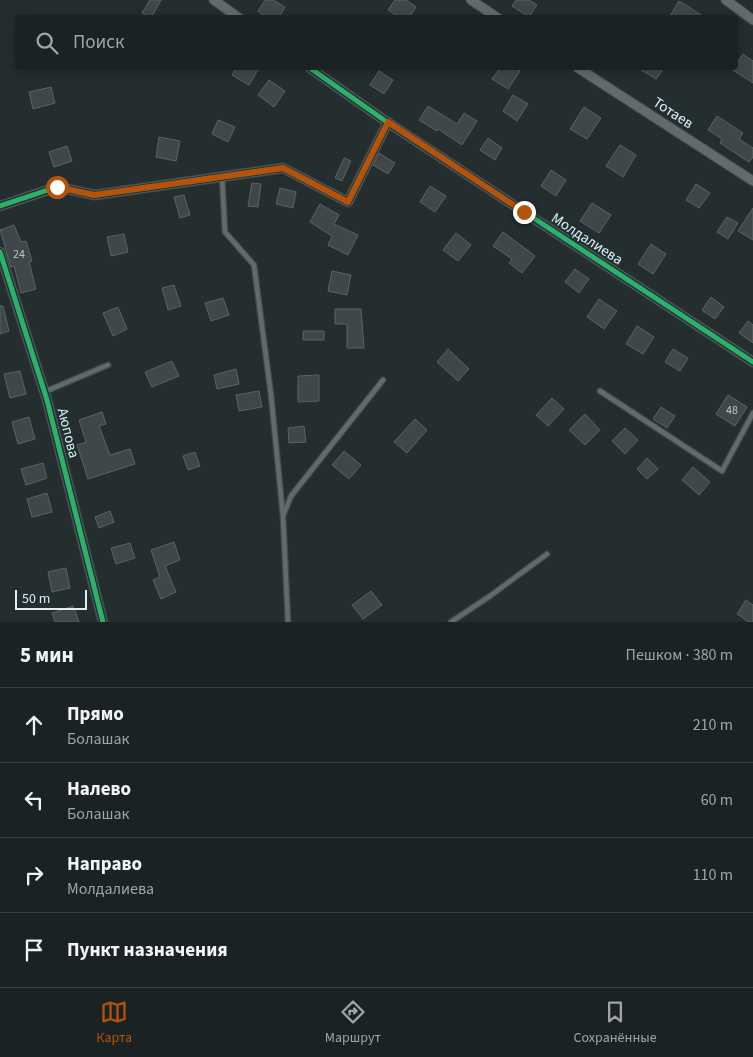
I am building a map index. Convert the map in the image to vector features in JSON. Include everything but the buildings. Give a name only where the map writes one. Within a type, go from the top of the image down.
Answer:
[{"type":"street","points":[[214,0],[235,15]]},
{"type":"street","points":[[471,0],[494,15]]},
{"type":"street","points":[[726,0],[753,20]]},
{"type":"street","name":"Молдалиева","points":[[313,70],[388,122],[753,362]]},
{"type":"street","name":"Тотаев","points":[[581,70],[753,181]]},
{"type":"street","points":[[0,206],[57,187],[94,195],[283,168],[348,202],[388,122]]},
{"type":"street","name":"Аюпова","points":[[0,252],[44,392],[103,622]]},
{"type":"lane","points":[[222,177],[225,232],[254,265],[271,395],[283,516],[288,622]]},
{"type":"lane","points":[[44,392],[108,365]]},
{"type":"lane","points":[[283,516],[291,496],[383,380]]},
{"type":"lane","points":[[600,391],[722,471],[753,412]]},
{"type":"lane","points":[[451,622],[548,554]]},
{"type":"cycle path","points":[[313,70],[384,120],[753,362]]},
{"type":"cycle path","points":[[0,206],[57,187],[95,195],[283,168],[348,202],[388,122]]},
{"type":"cycle path","points":[[0,252],[47,400],[103,622]]},
{"type":"route","points":[[57,187],[94,195],[283,168],[348,202],[388,122],[524,212]]}]
